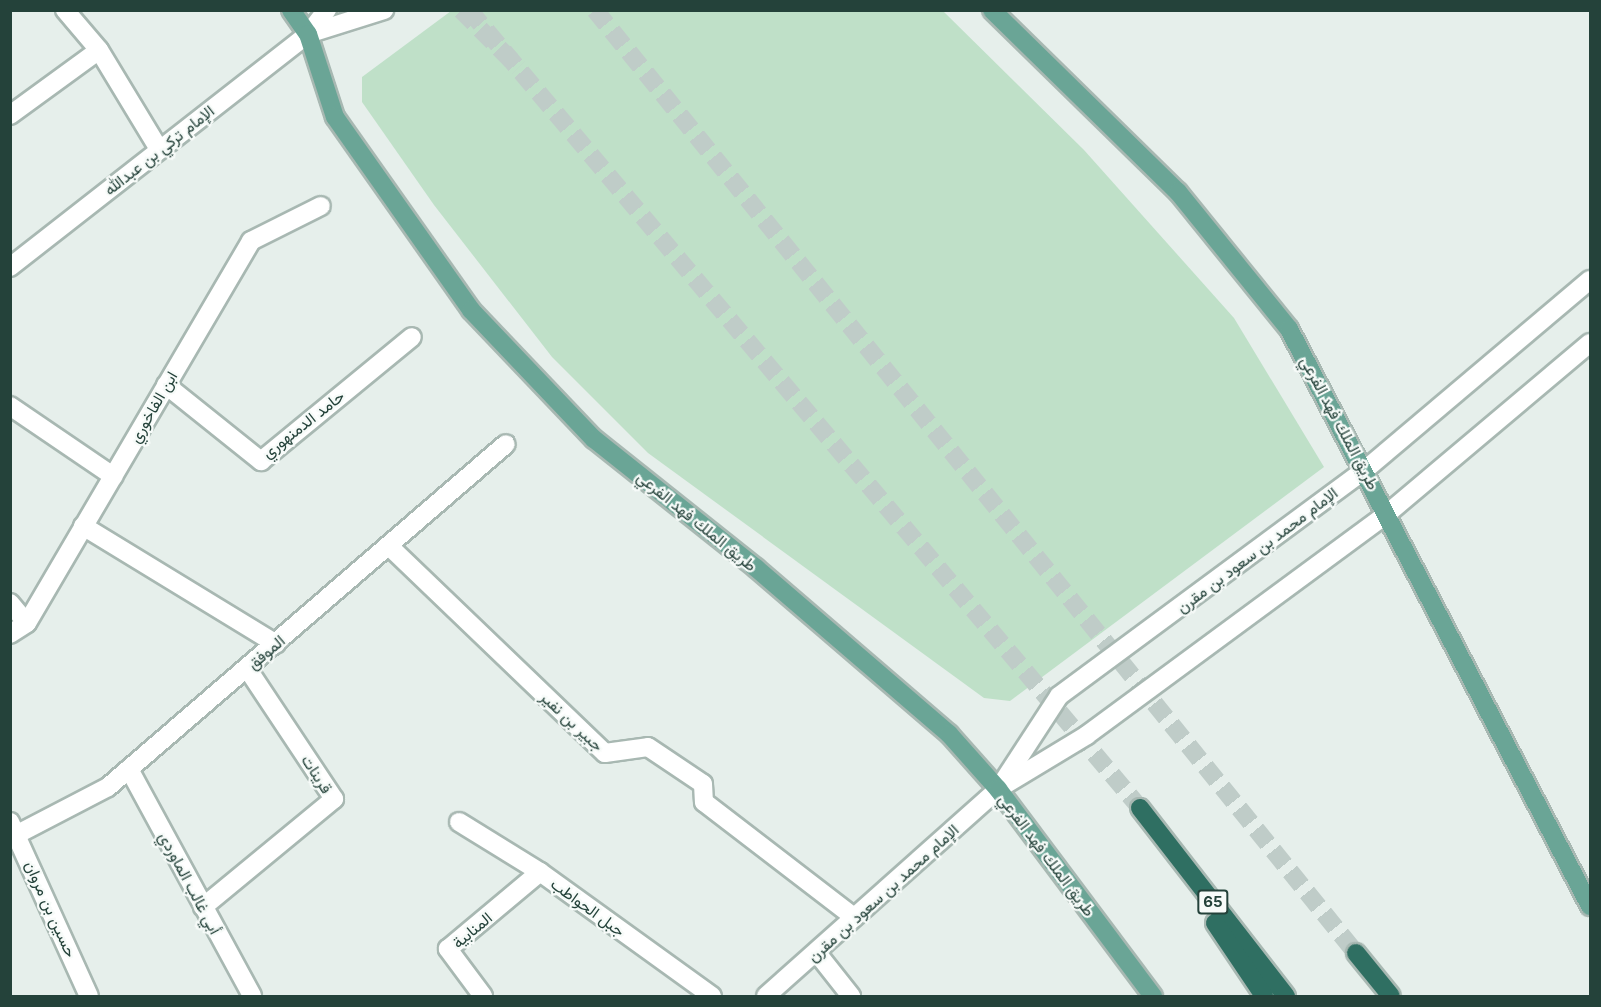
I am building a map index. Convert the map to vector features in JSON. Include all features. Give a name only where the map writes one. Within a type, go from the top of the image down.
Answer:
[{"type":"highway","name":"65","points":[[1264,996],[1140,808],[1286,996]]},
{"type":"highway","points":[[1356,953],[1391,996]]},
{"type":"main road","name":"طريق الملك فهد الفرعي","points":[[291,10],[308,34],[335,117],[471,310],[594,439],[756,568],[949,734],[998,789],[1152,996]]},
{"type":"main road","name":"طريق الملك فهد الفرعي","points":[[992,10],[1193,211],[1289,329],[1366,469],[1590,906]]},
{"type":"main road","points":[[1356,953],[1399,996]]},
{"type":"street","points":[[65,10],[99,50],[159,149]]},
{"type":"street","name":"الإمام تركي بن عبدالله","points":[[10,267],[308,34],[327,10]]},
{"type":"street","name":"الإمام تركي بن عبدالله","points":[[308,34],[384,10]]},
{"type":"street","points":[[10,115],[99,50]]},
{"type":"street","name":"ابن الفاخوري","points":[[10,634],[27,623],[250,241],[321,206]]},
{"type":"street","name":"الإمام محمد بن سعود بن مقرن","points":[[998,789],[1059,696],[1366,469],[1590,279]]},
{"type":"street","name":"حامد الدمنهوري","points":[[166,385],[261,461],[412,337]]},
{"type":"street","name":"الإمام محمد بن سعود بن مقرن","points":[[766,996],[817,953],[854,917],[998,789],[1087,735],[1388,513],[1590,343]]},
{"type":"street","points":[[10,406],[112,476]]},
{"type":"street","name":"الموفق","points":[[13,832],[108,787],[506,444]]},
{"type":"street","points":[[83,526],[276,644]]},
{"type":"street","name":"جبير بن نفير","points":[[389,546],[605,753],[648,747],[703,784],[704,802],[854,917]]},
{"type":"street","points":[[10,603],[27,623]]},
{"type":"street","name":"قرينات","points":[[203,907],[334,799],[247,668]]},
{"type":"street","name":"أبي غالب الماوردي","points":[[129,769],[252,996]]},
{"type":"street","name":"جبل الحواطب","points":[[459,822],[540,872],[712,996]]},
{"type":"street","name":"حسين بن مروان","points":[[13,832],[89,996]]},
{"type":"street","name":"المنابية","points":[[483,996],[448,950],[540,872]]},
{"type":"street","points":[[817,953],[851,996]]},
{"type":"green space","points":[[451,11],[943,11],[1084,150],[1234,318],[1324,467],[1010,701],[984,698],[648,453],[552,357],[434,205],[362,102],[362,77]]},
{"type":"tunnel","points":[[461,10],[518,67]]},
{"type":"tunnel","points":[[469,10],[1140,808]]},
{"type":"tunnel","points":[[595,10],[1356,953]]}]
